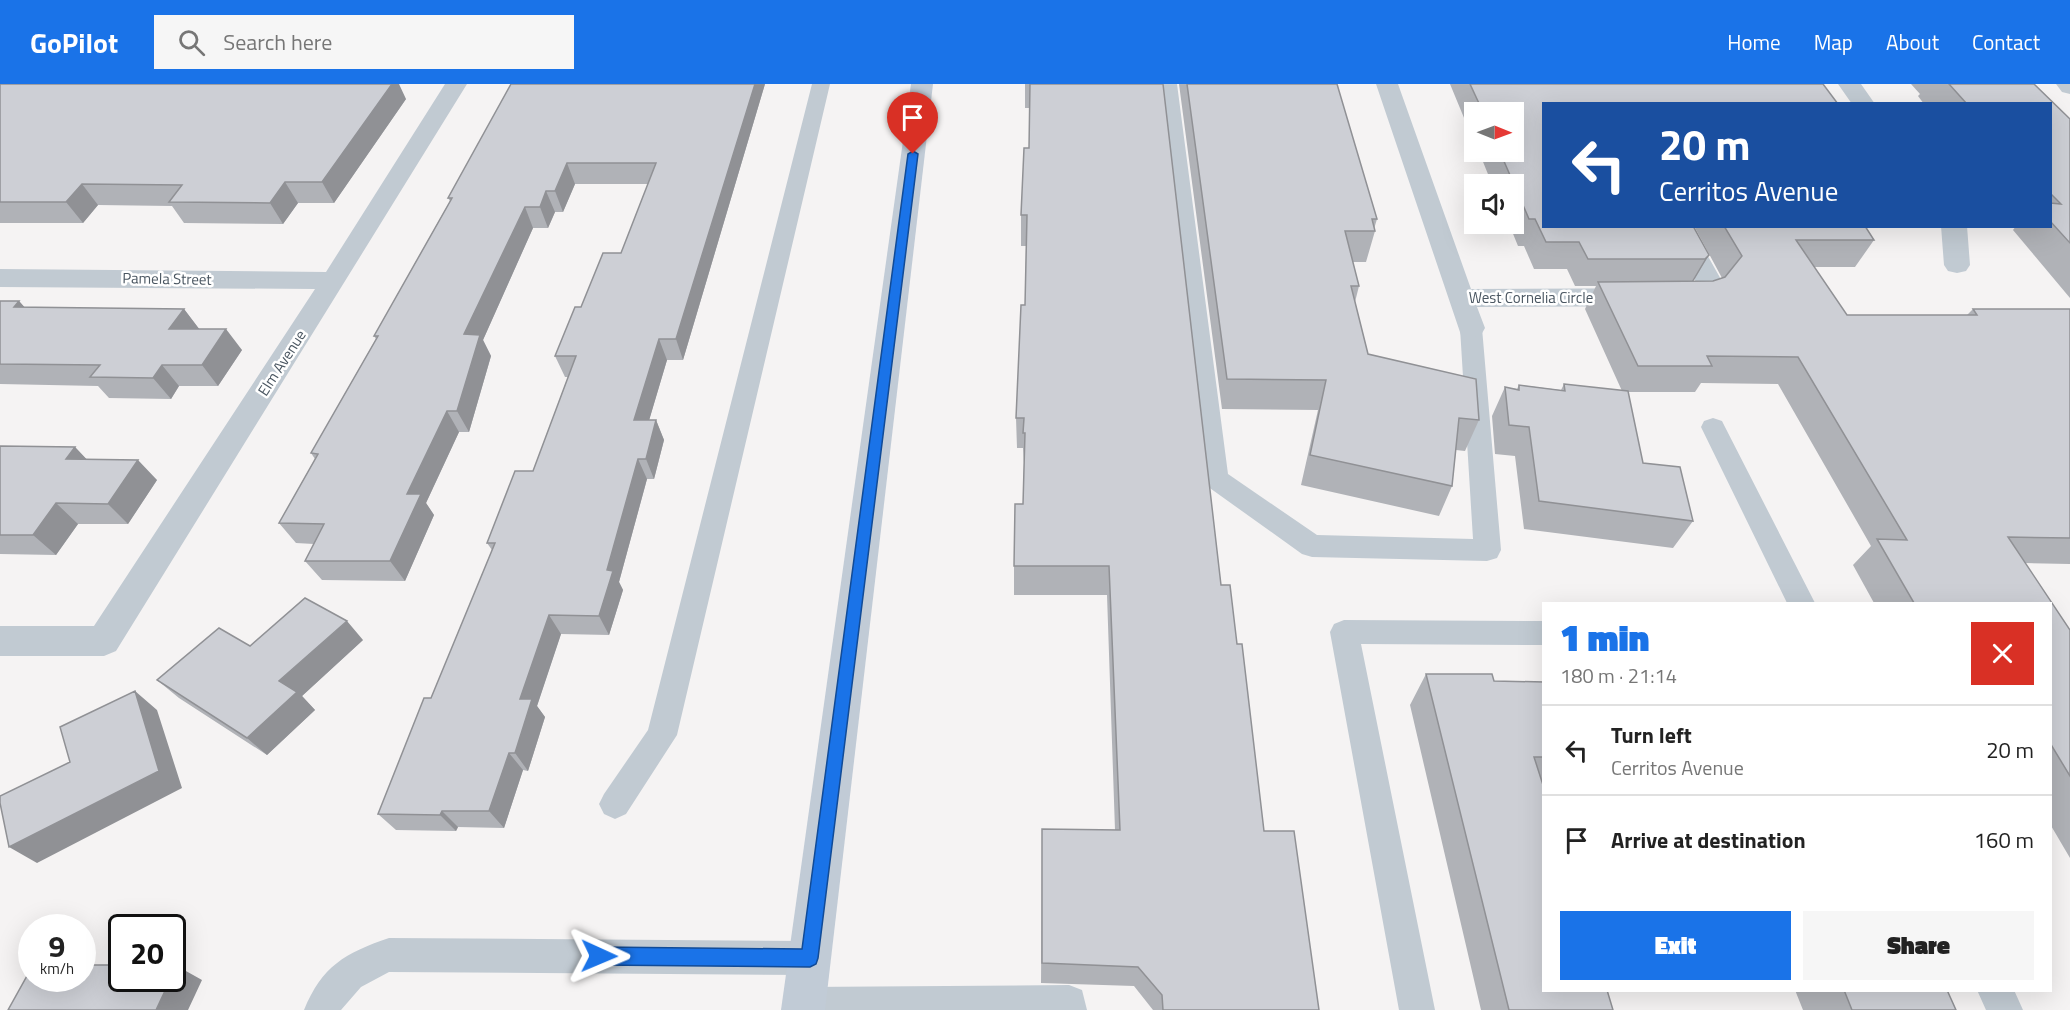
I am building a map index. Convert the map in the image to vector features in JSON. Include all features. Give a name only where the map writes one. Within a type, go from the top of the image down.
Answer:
[{"type":"main road","points":[[804,1007],[922,84]]},
{"type":"street","name":"Elm Avenue","points":[[0,640],[104,641],[334,281],[456,84]]},
{"type":"street","name":"West Cornelia Circle","points":[[1387,84],[1471,328]]},
{"type":"street","points":[[1849,84],[1862,102]]},
{"type":"street","name":"West Cornelia Circle","points":[[1461,298],[1697,297],[1710,283],[1679,228]]},
{"type":"street","points":[[1954,228],[1957,266]]},
{"type":"street","name":"Pamela Street","points":[[0,278],[334,281]]},
{"type":"lane","points":[[615,804],[662,735],[821,84]]},
{"type":"lane","points":[[1168,84],[1216,479],[1312,546],[1487,550],[1471,328]]},
{"type":"lane","points":[[1713,427],[1800,602]]},
{"type":"lane","points":[[1417,1010],[1344,632],[1542,633]]},
{"type":"lane","points":[[322,1010],[325,1000],[342,978],[366,963],[389,955],[810,958]]},
{"type":"lane","points":[[1996,992],[2005,1010]]},
{"type":"lane","points":[[804,1007],[1069,1003],[1069,1010]]},
{"type":"building","points":[[0,84],[392,84],[322,182],[285,182],[270,203],[169,202],[182,185],[82,184],[66,202],[0,202]]},
{"type":"building","points":[[511,84],[755,84],[676,339],[659,339],[634,420],[656,420],[646,459],[638,459],[607,570],[613,571],[599,616],[549,615],[520,699],[532,699],[515,753],[509,753],[489,811],[442,811],[440,815],[378,814],[424,698],[431,698],[495,543],[487,543],[515,471],[533,471],[576,356],[555,356],[575,307],[581,307],[603,253],[621,253],[656,163],[567,163],[555,191],[546,191],[540,207],[525,207],[464,334],[480,335],[457,411],[447,411],[407,494],[421,494],[390,561],[305,561],[324,524],[279,523],[318,454],[311,453],[378,336],[374,336],[452,198],[448,198]]},
{"type":"building","points":[[1030,84],[1163,84],[1221,585],[1230,585],[1237,644],[1242,644],[1264,831],[1294,831],[1319,1010],[1163,1010],[1162,995],[1138,967],[1042,963],[1042,829],[1120,830],[1109,566],[1014,566],[1015,504],[1023,504],[1024,418],[1016,418],[1021,305],[1025,305],[1027,215],[1021,215],[1024,148],[1029,148]]},
{"type":"building","points":[[1187,84],[1337,84],[1377,219],[1372,219],[1375,231],[1345,231],[1359,286],[1351,286],[1368,354],[1476,379],[1479,420],[1459,418],[1452,486],[1310,455],[1326,380],[1227,379]]},
{"type":"building","points":[[1470,84],[1823,84],[1836,102],[1542,102],[1542,228],[1694,228],[1709,255],[1705,259],[1588,259],[1579,242],[1546,242],[1535,219],[1529,219],[1524,207],[1524,174],[1510,174],[1504,162],[1524,162],[1524,102],[1478,102]]},
{"type":"building","points":[[1949,84],[2034,84],[2070,119],[2070,243],[2052,223],[2052,203],[2061,204],[2052,195],[2052,102],[1965,102]]},
{"type":"building","points":[[1725,228],[1866,228],[1874,240],[1796,240],[1847,315],[1977,315],[1973,309],[2070,309],[2070,538],[2008,537],[2051,602],[1913,602],[1877,539],[1907,540],[1798,357],[1707,356],[1712,366],[1638,366],[1598,282],[1713,281],[1725,277],[1742,256]]},
{"type":"building","points":[[0,301],[19,301],[14,307],[184,309],[169,329],[226,329],[202,365],[162,365],[153,378],[90,377],[100,365],[0,364]]},
{"type":"building","points":[[1564,384],[1628,391],[1643,463],[1680,467],[1693,521],[1539,501],[1529,427],[1509,425],[1505,387],[1519,390],[1519,385],[1565,391]]},
{"type":"building","points":[[0,446],[75,447],[66,459],[138,460],[108,504],[56,503],[33,535],[0,535]]},
{"type":"building","points":[[305,598],[347,621],[279,681],[297,692],[247,738],[157,680],[219,628],[250,646]]},
{"type":"building","points":[[2052,603],[2070,630],[2070,776],[2052,746]]},
{"type":"building","points":[[1426,674],[1492,674],[1494,681],[1542,682],[1542,757],[1534,757],[1542,782],[1542,992],[1608,992],[1613,1010],[1509,1010]]},
{"type":"building","points":[[135,691],[159,771],[9,847],[0,796],[70,762],[60,727]]},
{"type":"building","points":[[96,965],[108,965],[108,992],[164,992],[156,1010],[8,1010],[18,992],[96,992]]},
{"type":"building","points":[[1845,992],[1948,992],[1956,1010],[1852,1010]]},
{"type":"route","points":[[599,956],[810,958],[913,154]]}]
